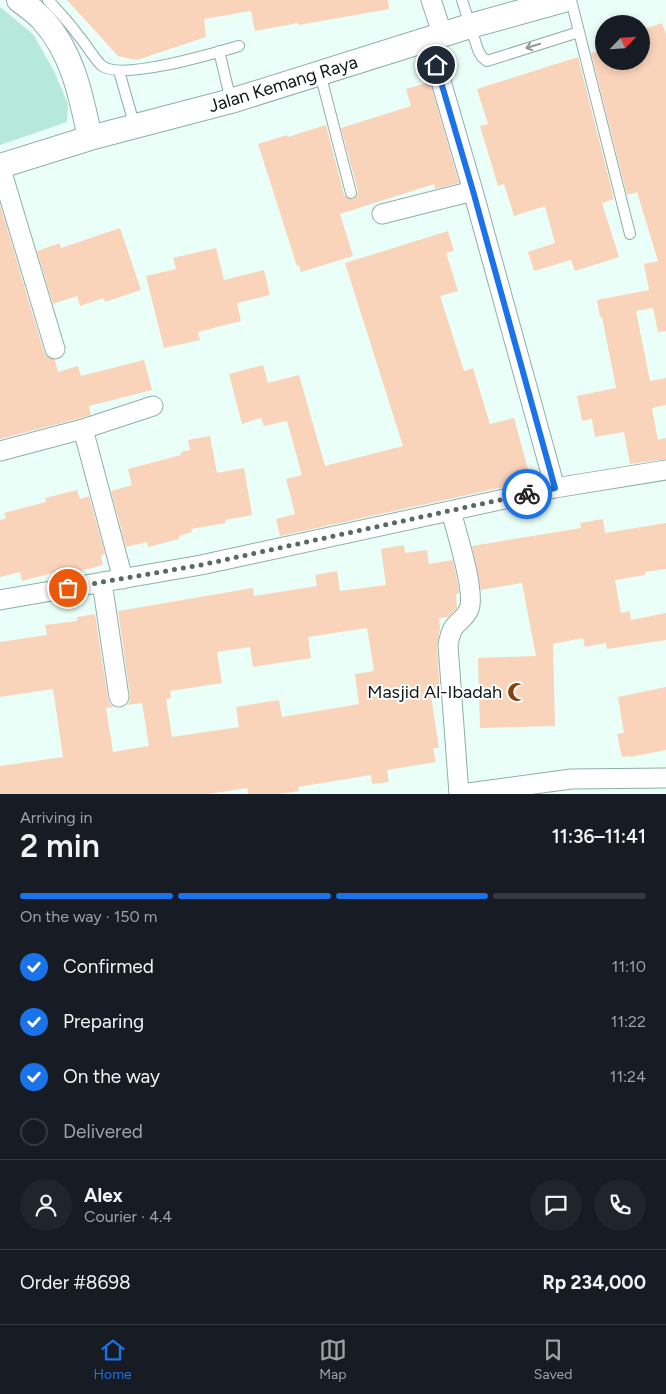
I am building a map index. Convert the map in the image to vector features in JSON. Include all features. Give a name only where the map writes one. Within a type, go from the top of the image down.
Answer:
[{"type":"street","points":[[19,0],[42,18],[56,36],[70,61],[79,87],[90,138]]},
{"type":"street","points":[[431,0],[436,38],[473,191],[555,488]]},
{"type":"street","name":"Jalan Kemang Raya","points":[[0,166],[90,138],[231,101],[470,26],[564,0]]},
{"type":"street","points":[[0,166],[55,349]]},
{"type":"street","points":[[382,214],[473,191]]},
{"type":"street","points":[[0,451],[153,406]]},
{"type":"street","points":[[83,428],[122,579]]},
{"type":"street","points":[[0,600],[201,565],[555,488],[666,470]]},
{"type":"street","points":[[451,511],[466,573],[470,600],[469,609],[454,627],[450,634],[448,645],[460,794],[571,779],[666,778]]},
{"type":"street","points":[[102,582],[119,697]]},
{"type":"lane","points":[[48,0],[72,26],[102,67],[120,71],[154,66],[239,46]]},
{"type":"lane","points":[[462,0],[478,50],[482,58],[487,61],[579,32]]},
{"type":"lane","points":[[571,0],[630,234]]},
{"type":"lane","points":[[219,52],[231,101]]},
{"type":"lane","points":[[120,71],[135,127]]},
{"type":"lane","points":[[320,73],[351,193]]},
{"type":"green space","points":[[0,7],[33,34],[54,71],[68,104],[67,122],[0,145]]},
{"type":"building","points":[[67,0],[388,0],[389,9],[255,31],[251,11],[204,19],[206,37],[137,60],[118,56]]},
{"type":"building","points":[[662,23],[666,34],[666,331],[658,332],[653,308],[636,311],[650,381],[666,378],[666,405],[652,408],[658,440],[666,438],[666,459],[630,464],[624,432],[595,437],[592,419],[582,421],[577,396],[616,388],[597,300],[649,290],[644,264],[658,261],[637,192],[627,195],[595,70],[650,70],[650,27]]},
{"type":"building","points":[[595,52],[595,69],[591,53]]},
{"type":"building","points":[[578,57],[614,199],[602,203],[619,257],[575,271],[571,260],[534,271],[528,252],[555,243],[545,206],[514,216],[504,184],[498,186],[480,126],[488,124],[477,89]]},
{"type":"building","points":[[430,82],[459,183],[435,189],[434,184],[340,214],[353,256],[301,272],[299,265],[297,266],[258,144],[326,125],[344,195],[349,199],[353,199],[358,191],[341,128],[411,106],[406,89]]},
{"type":"building","points":[[0,205],[44,352],[48,357],[55,360],[58,372],[78,366],[81,376],[144,360],[152,390],[89,406],[91,415],[0,439]]},
{"type":"building","points":[[120,228],[141,290],[105,302],[104,298],[80,306],[77,296],[53,304],[37,251],[60,243],[61,248]]},
{"type":"building","points":[[448,231],[454,251],[446,253],[458,291],[440,296],[464,371],[473,368],[490,424],[514,418],[531,481],[280,536],[276,519],[295,514],[286,479],[302,475],[287,421],[264,426],[261,418],[242,424],[229,374],[263,365],[268,383],[299,375],[325,466],[403,446],[345,263]]},
{"type":"building","points":[[216,248],[224,280],[264,270],[270,295],[237,303],[241,321],[198,332],[200,340],[164,348],[146,276],[176,269],[173,258]]},
{"type":"building","points":[[210,436],[217,473],[244,468],[252,515],[225,520],[226,523],[191,529],[192,532],[179,536],[179,539],[148,547],[147,542],[126,547],[111,491],[132,485],[128,469],[181,455],[181,452],[190,450],[188,440]]},
{"type":"building","points":[[77,490],[80,499],[89,496],[105,554],[101,555],[103,565],[65,575],[64,570],[22,581],[20,572],[0,577],[0,520],[6,518],[4,513],[46,502],[45,498]]},
{"type":"building","points":[[603,519],[605,533],[666,523],[666,569],[615,580],[621,613],[630,611],[631,620],[666,613],[666,640],[607,649],[606,643],[585,647],[583,638],[553,644],[555,726],[480,728],[478,658],[536,656],[522,583],[481,590],[472,546],[581,528],[580,523]]},
{"type":"building","points":[[404,545],[405,553],[427,550],[429,564],[453,560],[459,590],[459,593],[456,594],[457,608],[448,617],[439,618],[440,627],[437,646],[440,695],[431,696],[439,748],[433,748],[436,762],[387,770],[389,782],[372,784],[371,775],[298,787],[299,791],[279,794],[248,794],[247,788],[208,794],[0,794],[0,766],[63,757],[53,689],[0,697],[0,642],[47,635],[45,625],[77,621],[77,617],[95,614],[108,699],[114,707],[106,708],[113,752],[149,746],[142,703],[127,705],[130,701],[130,695],[118,611],[253,588],[254,596],[317,586],[315,575],[337,571],[340,591],[386,585],[381,549]],"holes":[[[367,628],[374,671],[355,674],[359,704],[282,717],[279,700],[236,707],[239,727],[172,737],[166,699],[171,698],[170,691],[222,683],[217,652],[250,647],[253,667],[311,658],[308,637]]]},
{"type":"building","points":[[666,687],[666,750],[622,757],[617,734],[624,733],[618,697]]},
{"type":"way so far","points":[[68,588],[201,565],[527,494]]},
{"type":"place","name":"Masjid Al-Ibadah","points":[[517,692]]},
{"type":"route","points":[[436,65],[555,488],[527,494]]}]
